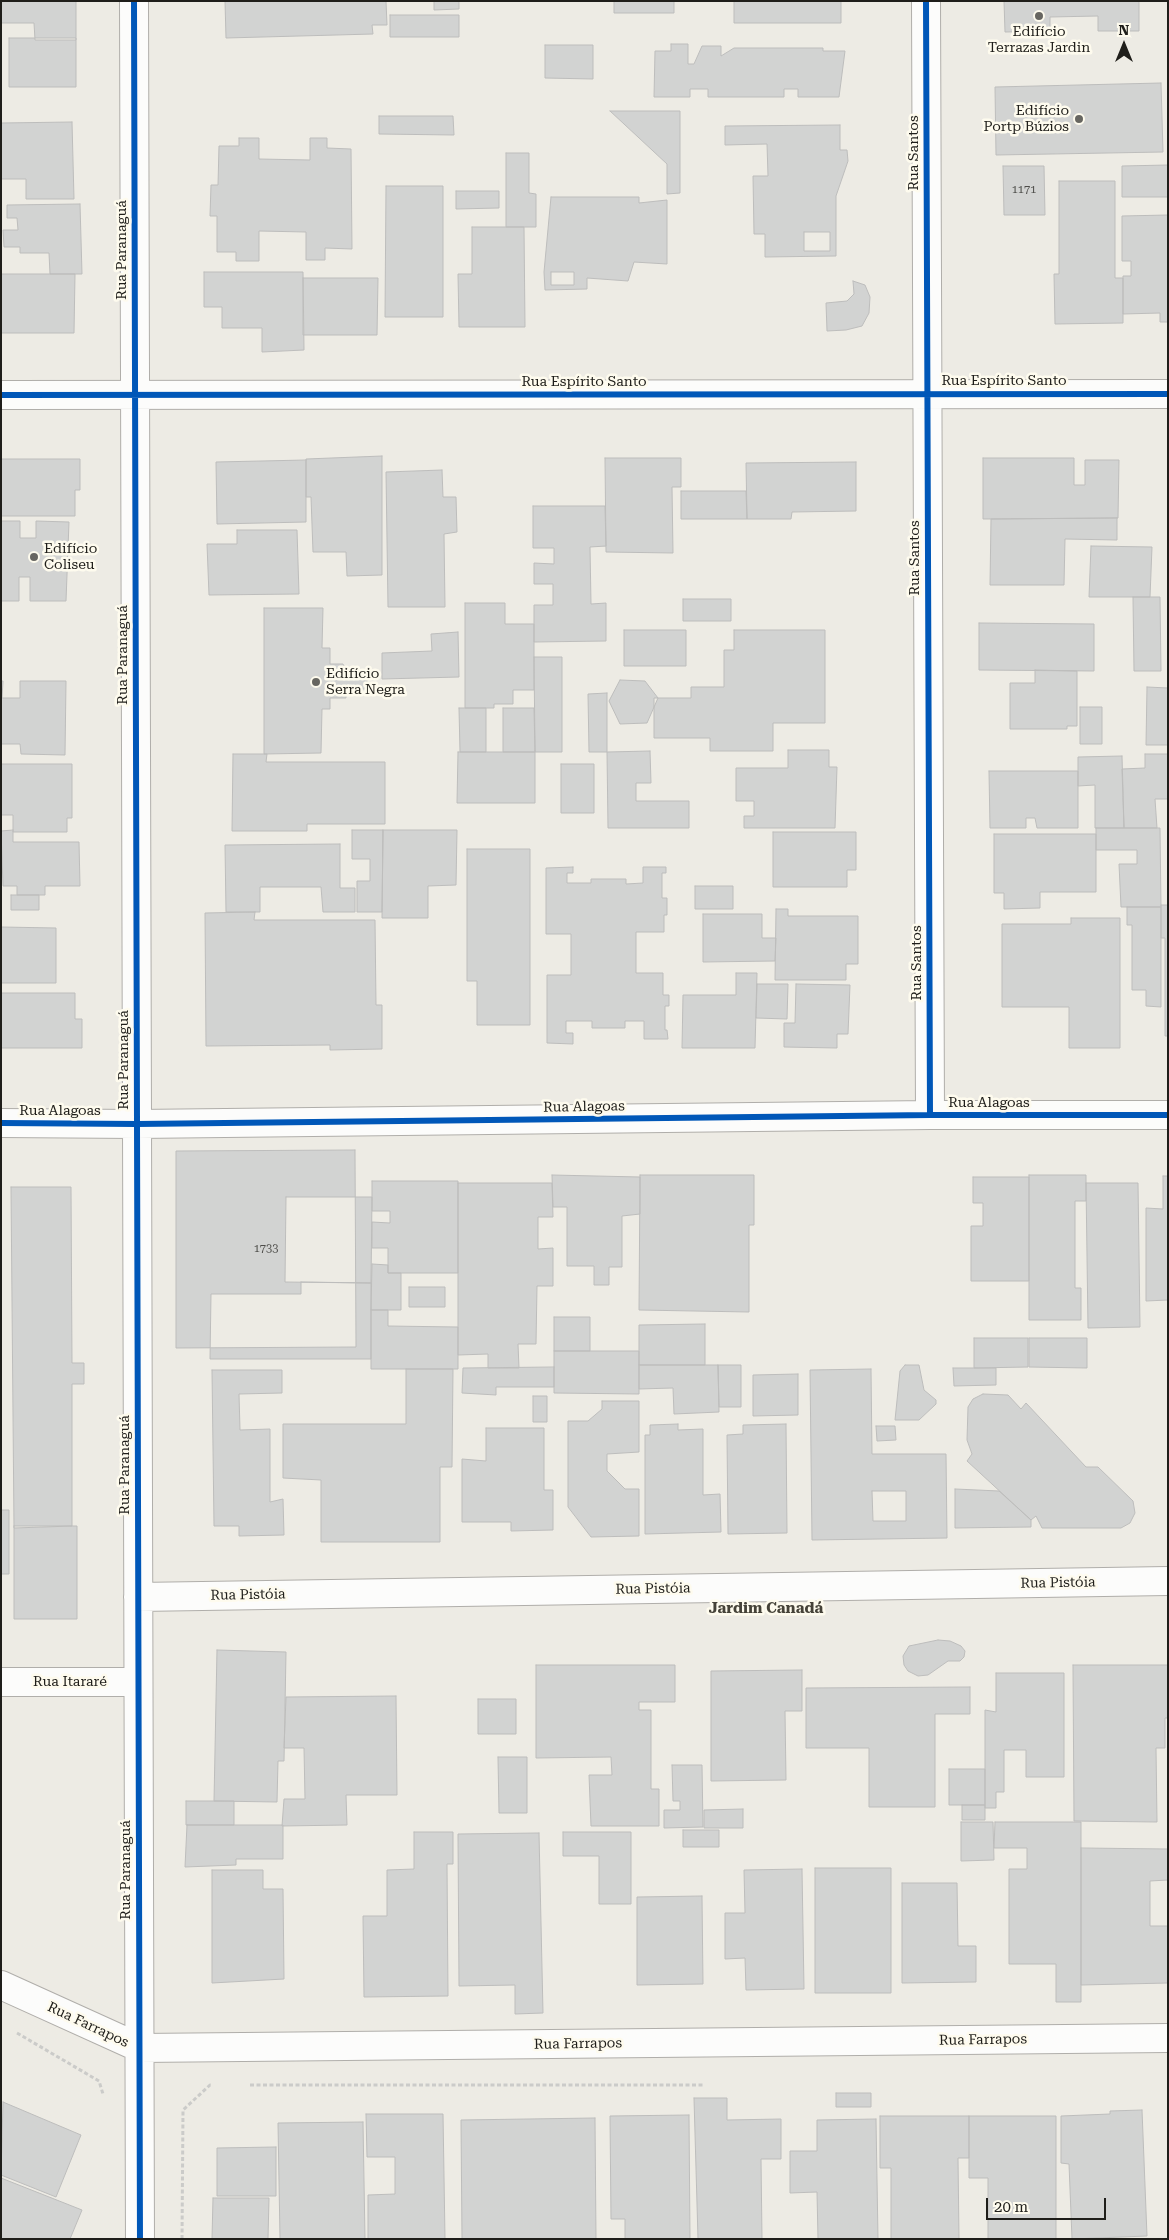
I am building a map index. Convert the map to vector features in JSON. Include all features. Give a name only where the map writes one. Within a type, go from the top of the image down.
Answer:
[{"type":"street","name":"Rua Paranaguá","points":[[134,1],[140,2239]]},
{"type":"street","name":"Rua Santos","points":[[926,1],[930,1115]]},
{"type":"street","name":"Rua Espírito Santo","points":[[1,395],[1168,394]]},
{"type":"street","name":"Rua Alagoas","points":[[1,1123],[136,1124],[930,1115],[1168,1115]]},
{"type":"street","name":"Rua Pistóia","points":[[138,1596],[1168,1581]]},
{"type":"street","name":"Rua Itararé","points":[[1,1682],[138,1682]]},
{"type":"street","name":"Rua Farrapos","points":[[1,1985],[140,2048],[1168,2038]]},
{"type":"path","points":[[16,2032],[99,2081],[104,2098]]},
{"type":"path","points":[[182,2239],[183,2110],[210,2085],[220,2085]]},
{"type":"path","points":[[249,2085],[703,2085]]},
{"type":"building","points":[[1,1],[76,1],[76,40],[35,40],[34,23],[1,23]]},
{"type":"building","points":[[225,1],[386,1],[387,25],[372,25],[373,34],[226,38]]},
{"type":"building","points":[[434,1],[459,1],[459,9],[434,10]]},
{"type":"building","points":[[614,1],[674,1],[674,13],[614,13]]},
{"type":"building","points":[[734,1],[841,1],[841,23],[734,23]]},
{"type":"building","name":"Edifício Terrazas Jardin","points":[[1004,1],[1139,1],[1139,31],[1098,31],[1098,16],[1050,17],[1050,31],[1005,32]]},
{"type":"building","points":[[390,15],[459,15],[459,37],[390,37]]},
{"type":"building","points":[[9,38],[76,38],[76,87],[9,87]]},
{"type":"building","points":[[671,44],[688,44],[688,64],[694,64],[702,46],[721,46],[721,56],[734,48],[823,48],[823,51],[845,51],[839,97],[798,97],[798,89],[784,89],[784,97],[708,97],[708,89],[690,89],[690,97],[654,97],[655,51],[671,51]]},
{"type":"building","points":[[545,45],[593,45],[593,79],[545,78]]},
{"type":"building","name":"Edifício Portp Búzios","points":[[1161,83],[1163,152],[996,155],[995,87]]},
{"type":"building","points":[[610,111],[680,111],[680,193],[667,194],[667,164]]},
{"type":"building","points":[[379,116],[453,116],[454,135],[379,134]]},
{"type":"building","points":[[72,122],[74,199],[26,199],[26,179],[1,179],[1,123]]},
{"type":"building","points":[[840,125],[840,150],[847,150],[848,161],[836,196],[836,256],[765,257],[765,234],[754,234],[753,176],[768,176],[767,144],[725,145],[725,126]]},
{"type":"building","points":[[239,138],[259,138],[259,159],[310,160],[310,138],[327,138],[327,148],[351,149],[352,249],[325,248],[325,260],[306,260],[306,232],[259,231],[259,261],[236,261],[236,252],[217,252],[217,216],[210,216],[211,185],[218,185],[219,146],[239,146]]},
{"type":"building","points":[[506,153],[529,153],[529,193],[536,194],[536,227],[506,227]]},
{"type":"building","points":[[1168,165],[1168,197],[1122,197],[1122,166]]},
{"type":"building","points":[[1003,166],[1044,166],[1045,215],[1004,215]]},
{"type":"building","points":[[1059,181],[1115,181],[1115,278],[1123,278],[1123,323],[1055,324],[1054,274],[1059,274]]},
{"type":"building","points":[[386,186],[443,186],[443,317],[385,317]]},
{"type":"building","points":[[456,191],[499,191],[499,208],[456,209]]},
{"type":"building","points":[[551,197],[639,197],[639,203],[667,200],[667,264],[634,262],[628,281],[587,278],[587,289],[545,290],[544,272]]},
{"type":"building","points":[[80,204],[82,274],[50,274],[49,253],[20,253],[20,247],[4,247],[3,230],[18,230],[17,218],[7,218],[7,205]]},
{"type":"building","points":[[1168,215],[1168,322],[1160,322],[1160,313],[1123,314],[1123,276],[1131,276],[1131,261],[1122,261],[1122,216]]},
{"type":"building","points":[[472,227],[524,227],[525,327],[459,327],[458,274],[472,274]]},
{"type":"building","points":[[804,232],[830,232],[830,251],[804,251]]},
{"type":"building","points":[[204,272],[303,272],[304,350],[262,352],[262,328],[222,328],[222,307],[204,307]]},
{"type":"building","points":[[551,272],[574,272],[574,285],[551,285]]},
{"type":"building","points":[[1,274],[75,274],[74,333],[1,333]]},
{"type":"building","points":[[303,278],[378,278],[377,335],[303,335]]},
{"type":"building","points":[[853,281],[865,285],[870,297],[869,313],[862,326],[846,330],[827,331],[826,303],[847,301],[854,294]]},
{"type":"building","points":[[382,456],[382,575],[347,576],[346,552],[313,552],[311,497],[306,497],[306,459]]},
{"type":"building","points":[[605,458],[681,458],[681,487],[672,487],[673,553],[606,552]]},
{"type":"building","points":[[983,458],[1074,458],[1074,485],[1085,485],[1085,460],[1119,460],[1118,518],[983,519]]},
{"type":"building","points":[[1,459],[80,459],[80,490],[75,490],[75,516],[1,516]]},
{"type":"building","points":[[306,460],[306,522],[217,524],[216,462]]},
{"type":"building","points":[[856,462],[856,511],[792,512],[791,519],[747,519],[746,463]]},
{"type":"building","points":[[442,470],[443,497],[456,497],[457,532],[444,534],[445,607],[388,607],[386,472]]},
{"type":"building","points":[[681,491],[746,491],[747,519],[681,519]]},
{"type":"building","points":[[533,506],[605,506],[606,546],[590,547],[591,604],[606,603],[606,641],[534,642],[534,605],[553,605],[553,584],[534,584],[534,563],[554,564],[554,548],[533,548]]},
{"type":"building","points":[[1117,518],[1117,540],[1065,539],[1064,585],[990,585],[991,519]]},
{"type":"building","name":"Edifício Coliseu","points":[[1,521],[20,521],[20,538],[36,538],[36,521],[69,522],[66,601],[30,601],[30,577],[19,577],[19,601],[1,601]]},
{"type":"building","points":[[237,530],[297,530],[299,594],[209,595],[207,544],[237,544]]},
{"type":"building","points":[[1091,546],[1152,547],[1150,597],[1089,597]]},
{"type":"building","points":[[1133,597],[1160,597],[1161,671],[1134,671]]},
{"type":"building","points":[[683,599],[731,599],[731,621],[683,621]]},
{"type":"building","points":[[465,603],[505,603],[505,624],[534,624],[534,690],[513,690],[513,704],[494,704],[494,708],[465,708]]},
{"type":"building","name":"Edifício Serra Negra","points":[[264,608],[323,608],[322,648],[330,648],[330,664],[343,664],[348,675],[367,675],[367,689],[346,689],[346,698],[330,698],[330,709],[322,709],[321,753],[264,754]]},
{"type":"building","points":[[979,623],[1094,624],[1094,671],[979,670]]},
{"type":"building","points":[[624,630],[686,630],[686,666],[624,666]]},
{"type":"building","points":[[734,630],[825,630],[825,723],[773,723],[773,751],[710,751],[710,738],[654,738],[654,698],[691,698],[691,687],[724,687],[724,650],[734,650]]},
{"type":"building","points":[[458,632],[459,677],[382,679],[382,653],[432,651],[431,634]]},
{"type":"building","points":[[534,657],[562,657],[562,752],[535,752]]},
{"type":"building","points":[[1035,670],[1077,671],[1077,726],[1067,726],[1067,729],[1010,729],[1010,683],[1035,683]]},
{"type":"building","points":[[620,680],[645,681],[658,698],[647,723],[620,724],[609,701]]},
{"type":"building","points":[[1,681],[3,681],[2,698],[20,698],[20,681],[66,681],[65,755],[21,754],[20,744],[1,744]]},
{"type":"building","points":[[1147,687],[1168,688],[1168,745],[1146,745]]},
{"type":"building","points":[[607,693],[607,752],[589,752],[588,694]]},
{"type":"building","points":[[1080,707],[1102,707],[1102,744],[1080,744]]},
{"type":"building","points":[[459,708],[486,708],[486,752],[460,752]]},
{"type":"building","points":[[503,708],[534,708],[535,752],[503,752]]},
{"type":"building","points":[[788,750],[829,750],[829,767],[837,767],[835,828],[744,828],[744,816],[754,816],[754,801],[736,801],[736,768],[788,768]]},
{"type":"building","points":[[650,751],[651,783],[636,783],[636,801],[689,801],[689,828],[608,828],[607,752]]},
{"type":"building","points":[[458,752],[535,752],[535,803],[457,803]]},
{"type":"building","points":[[233,754],[267,754],[266,762],[385,762],[385,824],[307,824],[307,831],[232,831]]},
{"type":"building","points":[[1145,754],[1168,754],[1168,799],[1155,799],[1157,828],[1124,828],[1122,769],[1145,768]]},
{"type":"building","points":[[1122,756],[1124,828],[1095,828],[1095,785],[1078,786],[1078,757]]},
{"type":"building","points":[[1,764],[72,764],[72,818],[67,818],[67,832],[13,832],[13,815],[1,815]]},
{"type":"building","points":[[561,764],[594,764],[594,813],[561,813]]},
{"type":"building","points":[[989,771],[1078,771],[1078,828],[1037,828],[1035,818],[1026,818],[1026,828],[990,828]]},
{"type":"building","points":[[1096,828],[1160,828],[1161,907],[1121,907],[1119,864],[1137,864],[1137,850],[1096,850]]},
{"type":"building","points":[[13,830],[13,842],[79,842],[80,886],[45,886],[45,895],[17,895],[17,886],[3,886],[1,831]]},
{"type":"building","points":[[352,830],[383,830],[382,912],[357,912],[357,881],[370,881],[370,859],[352,859]]},
{"type":"building","points":[[383,830],[457,830],[456,885],[428,886],[428,918],[382,918]]},
{"type":"building","points":[[773,832],[856,832],[856,870],[847,870],[847,887],[773,887]]},
{"type":"building","points":[[994,834],[1096,834],[1096,892],[1040,892],[1040,908],[1004,909],[1004,893],[994,893]]},
{"type":"building","points":[[340,844],[340,888],[355,888],[355,912],[323,912],[321,887],[260,887],[260,912],[226,912],[225,845]]},
{"type":"building","points":[[467,849],[530,849],[530,1025],[477,1025],[477,981],[467,981]]},
{"type":"building","points":[[573,867],[573,873],[567,873],[567,883],[591,883],[591,879],[626,879],[626,884],[643,883],[643,867],[666,867],[666,873],[662,873],[662,898],[667,898],[664,932],[636,932],[636,973],[663,973],[663,995],[669,995],[669,1006],[665,1006],[665,1030],[667,1030],[668,1039],[644,1039],[644,1021],[625,1021],[625,1028],[592,1028],[592,1021],[566,1021],[566,1033],[573,1033],[573,1044],[547,1043],[547,975],[571,975],[571,934],[546,934],[546,868]]},
{"type":"building","points":[[695,886],[733,886],[733,909],[695,909]]},
{"type":"building","points":[[11,895],[39,895],[39,910],[11,910]]},
{"type":"building","points":[[1161,905],[1168,905],[1168,1036],[1165,1036],[1165,938],[1161,938]]},
{"type":"building","points":[[1127,907],[1161,907],[1161,1007],[1146,1006],[1146,990],[1132,990],[1132,925],[1127,925]]},
{"type":"building","points":[[776,909],[788,909],[788,916],[858,916],[858,964],[846,964],[846,980],[775,980]]},
{"type":"building","points":[[255,912],[254,920],[375,920],[376,1005],[382,1005],[382,1049],[330,1050],[330,1045],[206,1046],[205,913]]},
{"type":"building","points":[[703,914],[762,914],[762,938],[776,938],[775,961],[703,962]]},
{"type":"building","points":[[1071,918],[1120,918],[1120,1048],[1069,1048],[1069,1007],[1002,1007],[1002,924],[1071,924]]},
{"type":"building","points":[[1,927],[56,928],[56,983],[1,983]]},
{"type":"building","points":[[736,973],[757,973],[755,1048],[682,1048],[683,995],[736,995]]},
{"type":"building","points":[[757,984],[788,984],[787,1019],[756,1018]]},
{"type":"building","points":[[796,984],[850,985],[848,1034],[837,1034],[837,1048],[784,1047],[784,1023],[795,1023]]},
{"type":"building","points":[[1,993],[75,993],[75,1019],[82,1019],[82,1048],[1,1048]]},
{"type":"building","points":[[355,1150],[356,1347],[176,1348],[176,1151]]},
{"type":"building","points":[[552,1175],[640,1177],[640,1214],[622,1216],[622,1267],[609,1267],[609,1285],[594,1285],[594,1266],[567,1266],[567,1207],[553,1207]]},
{"type":"building","points":[[640,1175],[754,1175],[754,1225],[749,1225],[749,1312],[639,1310]]},
{"type":"building","points":[[1029,1175],[1086,1175],[1086,1201],[1075,1201],[1075,1288],[1081,1288],[1081,1320],[1029,1320]]},
{"type":"building","points":[[1163,1176],[1168,1176],[1168,1300],[1146,1301],[1146,1208],[1163,1209]]},
{"type":"building","points":[[973,1177],[1029,1177],[1029,1281],[971,1281],[971,1226],[983,1226],[983,1203],[973,1203]]},
{"type":"building","points":[[372,1181],[458,1181],[458,1273],[388,1273],[388,1248],[372,1248],[372,1222],[390,1223],[390,1211],[372,1211]]},
{"type":"building","points":[[458,1183],[552,1183],[553,1217],[538,1217],[538,1249],[553,1248],[553,1286],[537,1286],[536,1344],[518,1344],[519,1368],[488,1368],[488,1354],[458,1355]]},
{"type":"building","points":[[1086,1183],[1138,1183],[1140,1327],[1088,1328]]},
{"type":"building","points":[[11,1187],[71,1187],[72,1363],[84,1363],[84,1384],[72,1384],[72,1526],[14,1528]]},
{"type":"building","points":[[286,1197],[372,1197],[371,1283],[285,1282]]},
{"type":"building","points":[[372,1264],[388,1265],[388,1273],[401,1273],[401,1310],[371,1310]]},
{"type":"building","points":[[301,1282],[371,1283],[371,1359],[210,1359],[211,1294],[301,1294]]},
{"type":"building","points":[[409,1287],[445,1287],[445,1307],[409,1307]]},
{"type":"building","points":[[371,1310],[388,1310],[388,1326],[458,1327],[458,1369],[371,1369]]},
{"type":"building","points":[[554,1317],[590,1317],[590,1351],[554,1351]]},
{"type":"building","points":[[705,1324],[705,1365],[639,1365],[639,1325]]},
{"type":"building","points":[[974,1338],[1028,1338],[1028,1367],[974,1368]]},
{"type":"building","points":[[1029,1338],[1087,1338],[1087,1368],[1029,1367]]},
{"type":"building","points":[[554,1351],[639,1351],[639,1394],[554,1393]]},
{"type":"building","points":[[639,1365],[718,1365],[719,1412],[674,1414],[673,1388],[639,1389]]},
{"type":"building","points":[[718,1365],[741,1365],[741,1407],[719,1407]]},
{"type":"building","points":[[905,1365],[919,1365],[924,1390],[936,1400],[936,1404],[919,1420],[895,1420],[900,1371]]},
{"type":"building","points":[[554,1367],[554,1387],[496,1387],[496,1395],[462,1393],[463,1368]]},
{"type":"building","points":[[953,1368],[996,1368],[996,1385],[954,1386]]},
{"type":"building","points":[[406,1369],[453,1369],[452,1467],[440,1467],[440,1542],[321,1542],[321,1480],[283,1478],[283,1424],[406,1424]]},
{"type":"building","points":[[871,1369],[872,1454],[946,1454],[947,1538],[812,1540],[810,1370]]},
{"type":"building","points":[[212,1370],[282,1370],[282,1393],[239,1394],[240,1430],[270,1429],[270,1502],[283,1499],[284,1535],[239,1536],[239,1526],[214,1526]]},
{"type":"building","points":[[798,1374],[798,1415],[753,1416],[753,1375]]},
{"type":"building","points":[[983,1394],[1008,1395],[1021,1409],[1026,1403],[1086,1467],[1098,1467],[1133,1501],[1135,1513],[1130,1523],[1121,1528],[1042,1528],[1036,1516],[1031,1520],[967,1461],[972,1454],[967,1440],[968,1407],[973,1399]]},
{"type":"building","points":[[533,1396],[547,1396],[547,1422],[533,1422]]},
{"type":"building","points":[[602,1401],[639,1401],[639,1452],[607,1454],[607,1471],[625,1489],[639,1489],[639,1536],[591,1537],[568,1507],[568,1421],[588,1421],[602,1409]]},
{"type":"building","points":[[678,1424],[678,1430],[703,1429],[703,1495],[720,1494],[721,1532],[645,1534],[645,1435],[650,1435],[650,1425]]},
{"type":"building","points":[[786,1424],[787,1533],[728,1534],[727,1435],[743,1434],[743,1425]]},
{"type":"building","points":[[876,1426],[895,1426],[896,1440],[877,1441]]},
{"type":"building","points":[[486,1428],[544,1428],[544,1490],[553,1490],[553,1530],[511,1531],[511,1522],[462,1522],[462,1459],[486,1461]]},
{"type":"building","points":[[955,1489],[999,1491],[1031,1520],[1031,1527],[955,1528]]},
{"type":"building","points":[[872,1491],[906,1491],[906,1521],[873,1521]]},
{"type":"building","points":[[1,1510],[9,1510],[9,1574],[1,1574]]},
{"type":"building","points":[[14,1526],[77,1526],[77,1619],[14,1619]]},
{"type":"building","points":[[938,1640],[950,1641],[961,1646],[965,1651],[964,1657],[960,1661],[948,1661],[928,1675],[918,1676],[908,1671],[904,1665],[903,1656],[909,1646]]},
{"type":"building","points":[[217,1650],[286,1652],[284,1761],[278,1761],[277,1802],[214,1801]]},
{"type":"building","points":[[536,1665],[675,1665],[675,1702],[639,1702],[639,1710],[651,1710],[651,1789],[659,1789],[659,1826],[591,1826],[589,1775],[612,1775],[611,1757],[536,1758]]},
{"type":"building","points":[[1073,1665],[1168,1665],[1168,1718],[1165,1718],[1165,1748],[1156,1748],[1157,1822],[1074,1821]]},
{"type":"building","points":[[802,1670],[802,1711],[785,1711],[786,1780],[711,1781],[711,1671]]},
{"type":"building","points":[[996,1673],[1064,1673],[1064,1777],[1026,1777],[1026,1750],[1004,1750],[1004,1792],[996,1792],[996,1808],[985,1808],[985,1710],[996,1712]]},
{"type":"building","points":[[970,1687],[970,1714],[935,1714],[935,1807],[869,1807],[869,1748],[806,1748],[806,1688]]},
{"type":"building","points":[[396,1696],[397,1795],[346,1795],[347,1825],[282,1826],[284,1799],[305,1799],[304,1748],[284,1748],[286,1697]]},
{"type":"building","points":[[478,1699],[516,1699],[516,1734],[478,1734]]},
{"type":"building","points":[[498,1757],[527,1757],[527,1813],[499,1813]]},
{"type":"building","points":[[672,1765],[702,1765],[703,1827],[664,1828],[664,1810],[680,1810],[680,1801],[673,1801]]},
{"type":"building","points":[[949,1769],[985,1769],[985,1805],[949,1805]]},
{"type":"building","points":[[186,1801],[234,1801],[234,1825],[186,1825]]},
{"type":"building","points":[[962,1805],[985,1805],[985,1820],[962,1820]]},
{"type":"building","points":[[743,1809],[743,1828],[704,1828],[704,1810]]},
{"type":"building","points":[[961,1822],[993,1822],[994,1860],[961,1861]]},
{"type":"building","points":[[995,1822],[1081,1822],[1081,2002],[1056,2002],[1056,1964],[1009,1964],[1009,1869],[1027,1869],[1027,1848],[994,1848]]},
{"type":"building","points":[[187,1825],[283,1825],[283,1859],[236,1859],[236,1865],[185,1867]]},
{"type":"building","points":[[683,1830],[719,1830],[719,1847],[683,1847]]},
{"type":"building","points":[[414,1832],[453,1832],[453,1864],[447,1864],[448,1996],[364,1997],[363,1916],[387,1916],[387,1870],[414,1869]]},
{"type":"building","points":[[563,1832],[631,1832],[631,1904],[599,1904],[599,1856],[563,1856]]},
{"type":"building","points":[[539,1833],[543,2013],[515,2014],[515,1985],[459,1986],[458,1834]]},
{"type":"building","points":[[1081,1848],[1168,1849],[1168,1880],[1150,1881],[1150,1926],[1168,1926],[1168,1983],[1081,1985]]},
{"type":"building","points":[[815,1868],[891,1868],[891,1993],[815,1993]]},
{"type":"building","points":[[802,1869],[804,1989],[746,1990],[745,1958],[725,1959],[725,1913],[745,1913],[744,1870]]},
{"type":"building","points":[[212,1870],[263,1870],[263,1889],[283,1889],[284,1979],[212,1983]]},
{"type":"building","points":[[902,1883],[957,1883],[958,1946],[976,1946],[976,1982],[902,1983]]},
{"type":"building","points":[[702,1896],[703,1984],[637,1985],[637,1897]]},
{"type":"building","points":[[836,2093],[871,2093],[871,2107],[836,2107]]},
{"type":"building","points":[[694,2098],[727,2098],[727,2120],[781,2119],[781,2159],[761,2159],[762,2239],[698,2239]]},
{"type":"building","points":[[3,2102],[81,2135],[56,2197],[1,2175]]},
{"type":"building","points":[[1142,2110],[1147,2236],[1072,2239],[1069,2164],[1061,2163],[1061,2116],[1110,2114],[1110,2111]]},
{"type":"building","points":[[366,2114],[443,2114],[445,2239],[368,2239],[368,2195],[395,2194],[395,2157],[367,2157]]},
{"type":"building","points":[[689,2115],[690,2239],[625,2239],[625,2219],[611,2219],[610,2116]]},
{"type":"building","points":[[880,2116],[969,2116],[969,2158],[958,2158],[959,2239],[891,2239],[891,2168],[880,2168]]},
{"type":"building","points":[[969,2116],[1056,2116],[1056,2239],[988,2239],[988,2178],[969,2178]]},
{"type":"building","points":[[595,2118],[596,2239],[462,2239],[461,2120]]},
{"type":"building","points":[[876,2119],[878,2239],[818,2239],[817,2192],[790,2193],[790,2151],[817,2151],[817,2120]]},
{"type":"building","points":[[363,2122],[365,2239],[280,2239],[278,2123]]},
{"type":"building","points":[[276,2147],[276,2196],[217,2196],[217,2148]]},
{"type":"building","points":[[1,2178],[82,2210],[70,2239],[1,2239]]},
{"type":"building","points":[[213,2198],[269,2198],[268,2239],[212,2239]]},
{"type":"cycle path","points":[[134,1],[140,2239]]},
{"type":"cycle path","points":[[926,1],[930,1115]]},
{"type":"cycle path","points":[[1,395],[1168,394]]},
{"type":"cycle path","points":[[1,1123],[137,1124],[930,1115],[1168,1115]]},
{"type":"place","name":"Edifício Terrazas Jardin","points":[[1039,16]]},
{"type":"place","name":"Edifício Portp Búzios","points":[[1079,119]]},
{"type":"place","name":"Edifício Coliseu","points":[[34,557]]},
{"type":"place","name":"Edifício Serra Negra","points":[[316,682]]},
{"type":"district","name":"Jardim Canadá","points":[[766,1609]]}]
